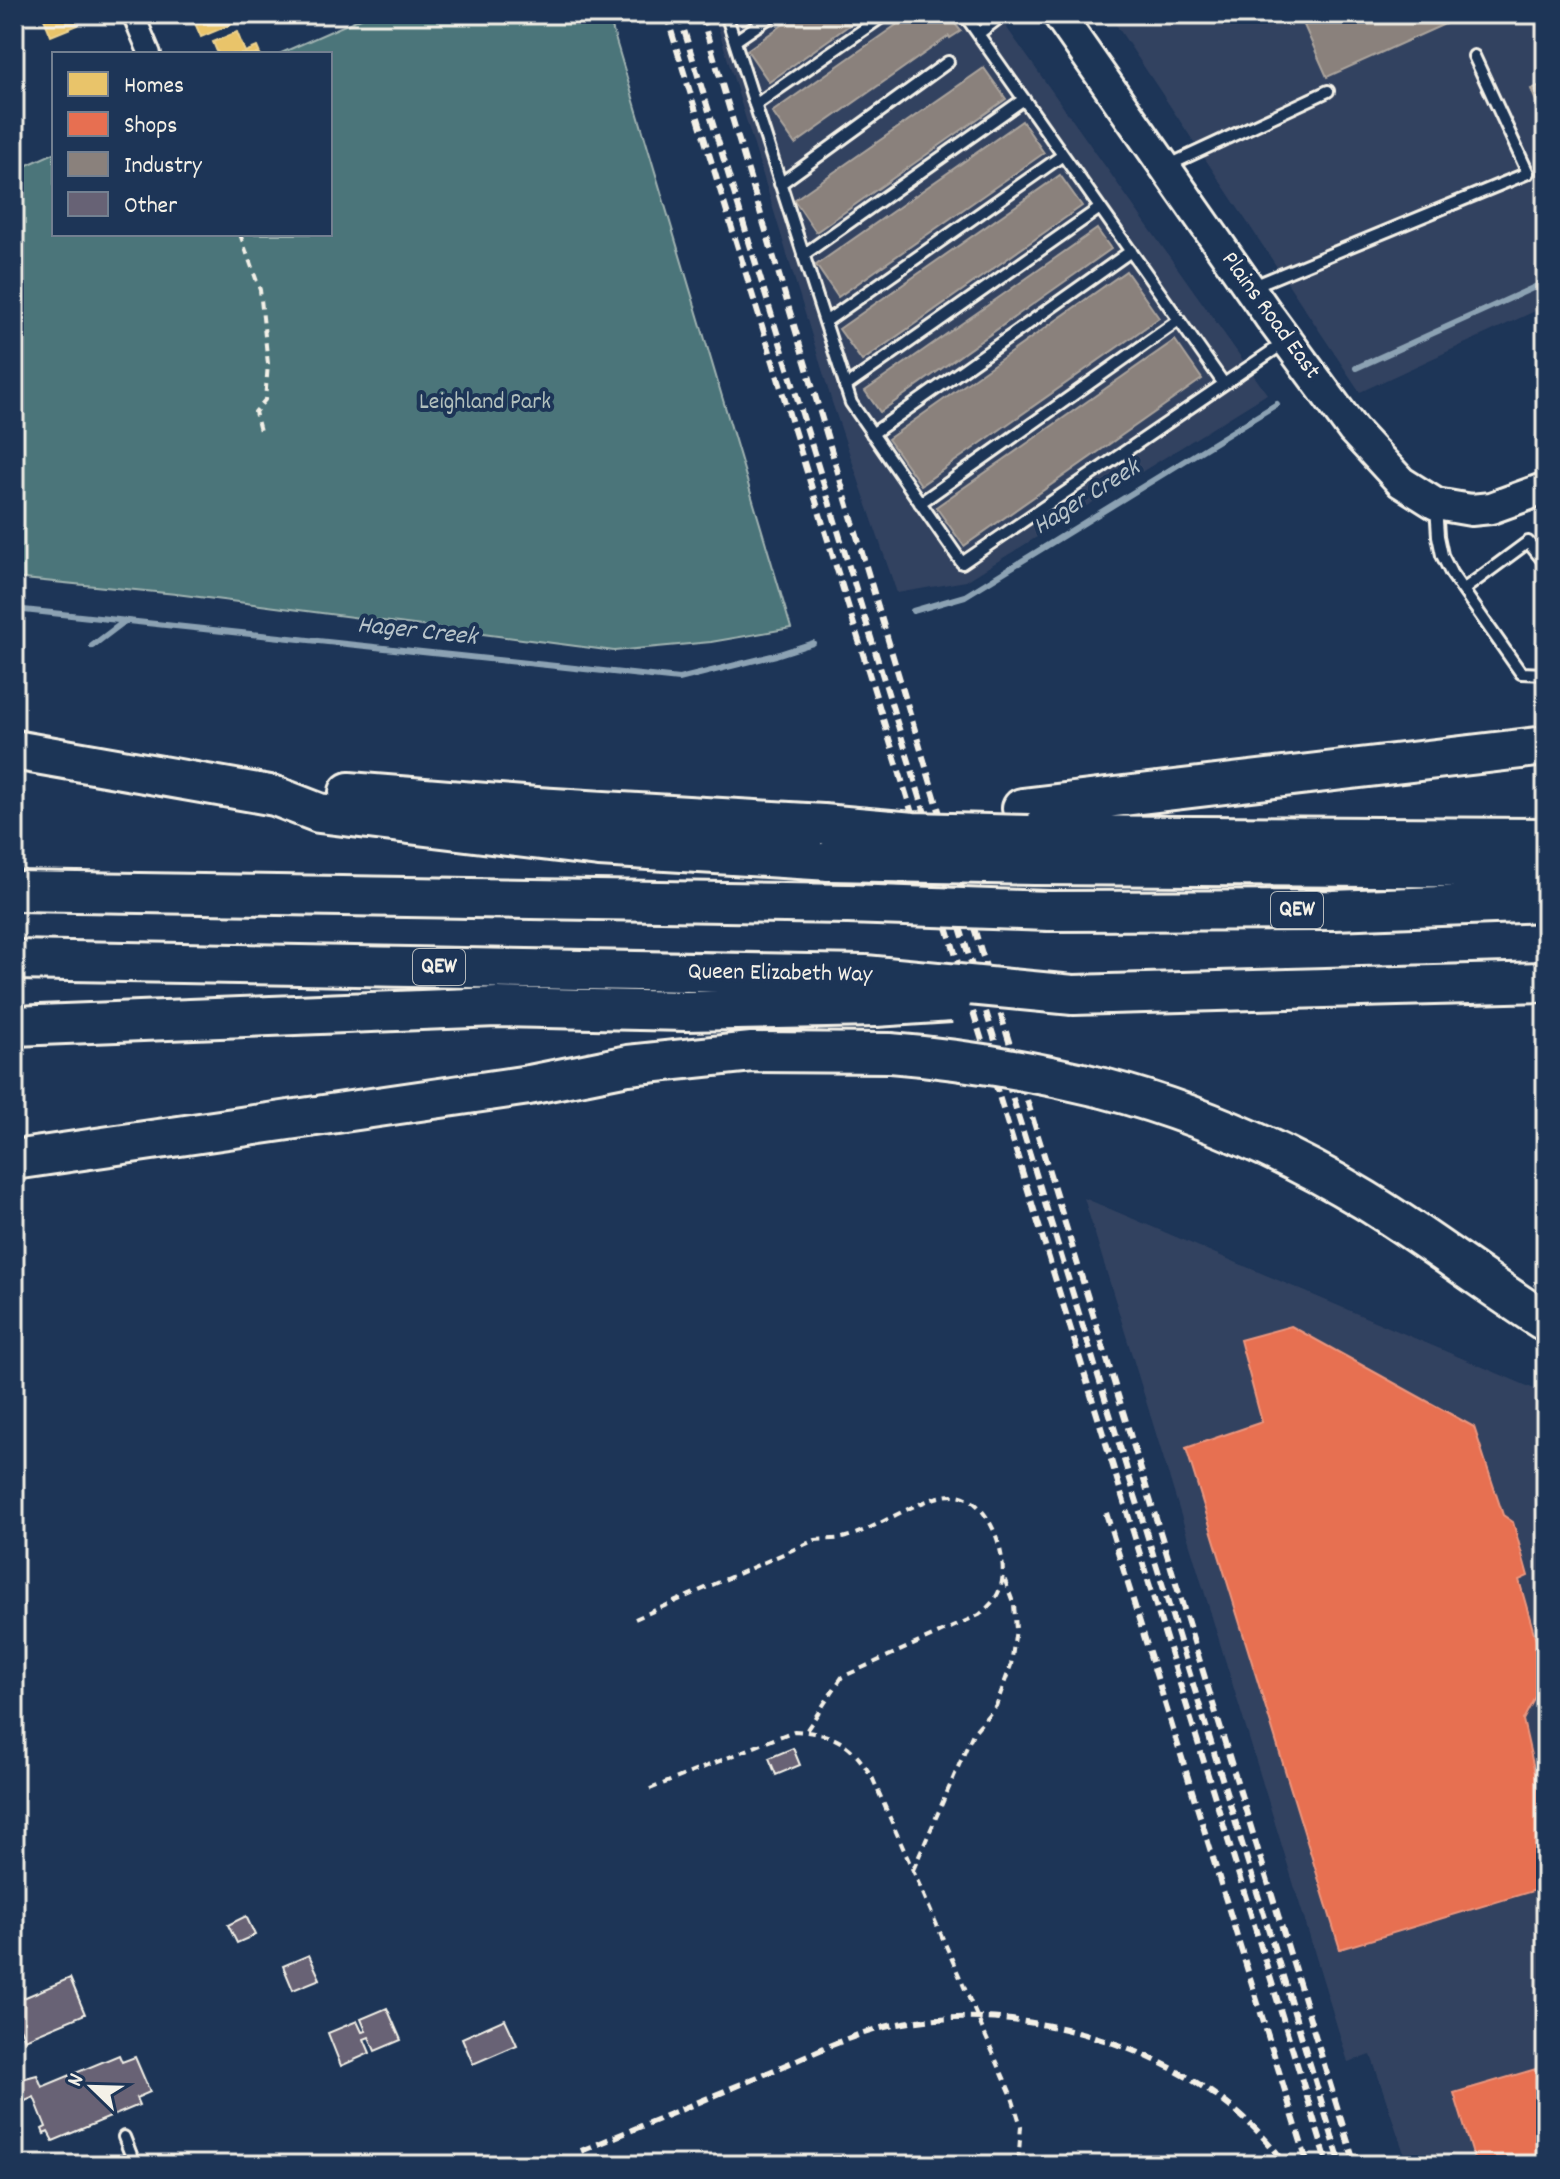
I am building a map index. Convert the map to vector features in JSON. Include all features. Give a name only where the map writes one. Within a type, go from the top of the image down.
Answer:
[{"type":"highway","points":[[14,750],[275,796],[319,813],[599,847],[830,861],[1028,836],[1546,746]]},
{"type":"highway","points":[[275,796],[321,789],[536,807],[823,824],[971,816],[1028,836],[1546,868]]},
{"type":"highway","points":[[1028,836],[1546,838]]},
{"type":"highway","name":"QEW","points":[[14,891],[848,904],[1049,911],[1333,910],[1546,902]]},
{"type":"highway","name":"Queen Elizabeth Way","points":[[14,960],[870,991],[1073,995],[1546,982]]},
{"type":"highway","points":[[24,1031],[497,1007],[686,1011],[870,991]]},
{"type":"highway","points":[[14,1160],[529,1085],[628,1065],[752,1052],[890,1053],[967,1059],[1034,1070],[1148,1100],[1231,1132],[1311,1169],[1402,1224],[1546,1322]]},
{"type":"main road","name":"Plains Road East","points":[[1058,14],[1287,341],[1374,455],[1401,482],[1436,504],[1456,509],[1481,510],[1546,488]]},
{"type":"street","points":[[133,14],[149,52]]},
{"type":"lane","points":[[726,14],[851,403],[962,563],[1287,341]]},
{"type":"lane","points":[[735,41],[774,14]]},
{"type":"lane","points":[[755,105],[886,14]]},
{"type":"lane","points":[[964,14],[1224,384]]},
{"type":"lane","points":[[978,34],[1004,14]]},
{"type":"lane","points":[[1249,287],[1528,173],[1474,56]]},
{"type":"lane","points":[[780,184],[948,62]]},
{"type":"lane","points":[[1165,167],[1328,91]]},
{"type":"lane","points":[[803,255],[1024,99]]},
{"type":"lane","points":[[825,322],[1063,155]]},
{"type":"lane","points":[[845,387],[1100,208]]},
{"type":"lane","points":[[872,434],[1131,251]]},
{"type":"lane","points":[[920,503],[1179,320]]},
{"type":"lane","points":[[1436,504],[1442,555],[1463,590],[1521,673],[1546,674]]},
{"type":"lane","points":[[1463,590],[1528,542],[1546,564]]},
{"type":"lane","points":[[124,2137],[135,2165]]},
{"type":"path","points":[[241,236],[260,290],[268,364],[265,400],[255,412],[260,431]]},
{"type":"path","points":[[635,1619],[815,1540],[845,1537],[942,1496],[966,1497],[986,1512],[1003,1561],[1003,1577],[991,1605],[979,1615],[842,1677],[806,1731]]},
{"type":"path","points":[[913,1870],[973,1733],[996,1706],[1011,1665],[1016,1629],[1014,1605],[1003,1577]]},
{"type":"path","points":[[650,1789],[794,1731],[818,1732],[841,1741],[859,1756],[872,1777],[1011,2094],[1021,2126],[1018,2165]]},
{"type":"shaded area","points":[[714,14],[997,14],[1267,394],[966,581],[897,593],[832,402]]},
{"type":"shaded area","points":[[1109,14],[1546,14],[1546,306],[1360,392]]},
{"type":"shaded area","points":[[1084,1198],[1546,1394],[1546,2165],[1408,2165],[1371,2055],[1348,2062]]},
{"type":"green space","name":"Leighland Park","points":[[370,14],[608,14],[791,628],[711,642],[614,651],[176,594],[14,578],[14,171],[52,154],[52,236],[332,236],[332,52],[284,52]]},
{"type":"building: Homes","points":[[42,14],[73,14],[78,25],[51,36]]},
{"type":"building: Homes","points":[[191,14],[248,14],[249,17],[201,37]]},
{"type":"building: Homes","points":[[237,32],[245,52],[217,52],[213,42]]},
{"type":"building: Shops","points":[[1291,1326],[1474,1427],[1503,1515],[1513,1522],[1528,1576],[1519,1580],[1546,1676],[1523,1720],[1543,1809],[1546,1808],[1546,1887],[1340,1949],[1186,1448],[1262,1422],[1240,1340]]},
{"type":"building: Shops","points":[[1546,2066],[1546,2165],[1480,2165],[1474,2158],[1454,2093]]},
{"type":"building: Industry","points":[[798,14],[865,14],[769,82],[747,50]]},
{"type":"building: Industry","points":[[912,14],[947,14],[961,31],[949,36],[795,144],[772,112]]},
{"type":"building: Industry","points":[[1299,14],[1467,14],[1327,77]]},
{"type":"building: Industry","points":[[984,68],[1006,99],[816,232],[794,200]]},
{"type":"building: Industry","points":[[1546,83],[1546,126],[1531,89]]},
{"type":"building: Industry","points":[[1022,121],[1044,153],[838,297],[816,265]]},
{"type":"building: Industry","points":[[1060,175],[1082,206],[862,361],[839,329]]},
{"type":"building: Industry","points":[[1097,229],[1111,249],[880,412],[865,391]]},
{"type":"building: Industry","points":[[1126,271],[1159,318],[921,485],[888,439]]},
{"type":"building: Industry","points":[[1175,340],[1202,379],[964,546],[936,507]]},
{"type":"building: Other","points":[[793,1748],[800,1765],[776,1775],[769,1758]]},
{"type":"building: Other","points":[[246,1916],[255,1935],[237,1943],[228,1925]]},
{"type":"building: Other","points":[[309,1955],[320,1979],[293,1990],[283,1966]]},
{"type":"building: Other","points":[[70,1978],[85,2014],[25,2039],[14,2014],[14,2002]]},
{"type":"building: Other","points":[[387,2008],[401,2040],[375,2051],[369,2037],[364,2039],[370,2053],[341,2066],[328,2033],[357,2021],[362,2032],[366,2031],[361,2019]]},
{"type":"building: Other","points":[[505,2019],[517,2045],[473,2064],[462,2038]]},
{"type":"building: Other","points":[[119,2055],[122,2062],[135,2057],[150,2092],[136,2098],[139,2105],[53,2141],[48,2132],[44,2134],[42,2129],[46,2127],[34,2097],[14,2106],[14,2081],[37,2075],[42,2087]]},
{"type":"waterway","name":"Hager Creek","points":[[1356,368],[1546,282]]},
{"type":"waterway","name":"Hager Creek","points":[[913,611],[965,596],[1277,404]]},
{"type":"waterway","name":"Hager Creek","points":[[14,609],[679,679],[813,643]]},
{"type":"waterway","points":[[92,646],[125,621]]},
{"type":"railway","points":[[666,14],[1328,2165]]},
{"type":"railway","points":[[679,14],[1341,2165]]},
{"type":"railway","points":[[701,14],[975,931],[1355,2165]]},
{"type":"railway","points":[[1106,1513],[1308,2165]]},
{"type":"railway","points":[[581,2151],[857,2035],[889,2026],[942,2019],[997,2019],[1053,2026],[1108,2041],[1160,2063],[1208,2091],[1251,2125],[1286,2165]]}]
